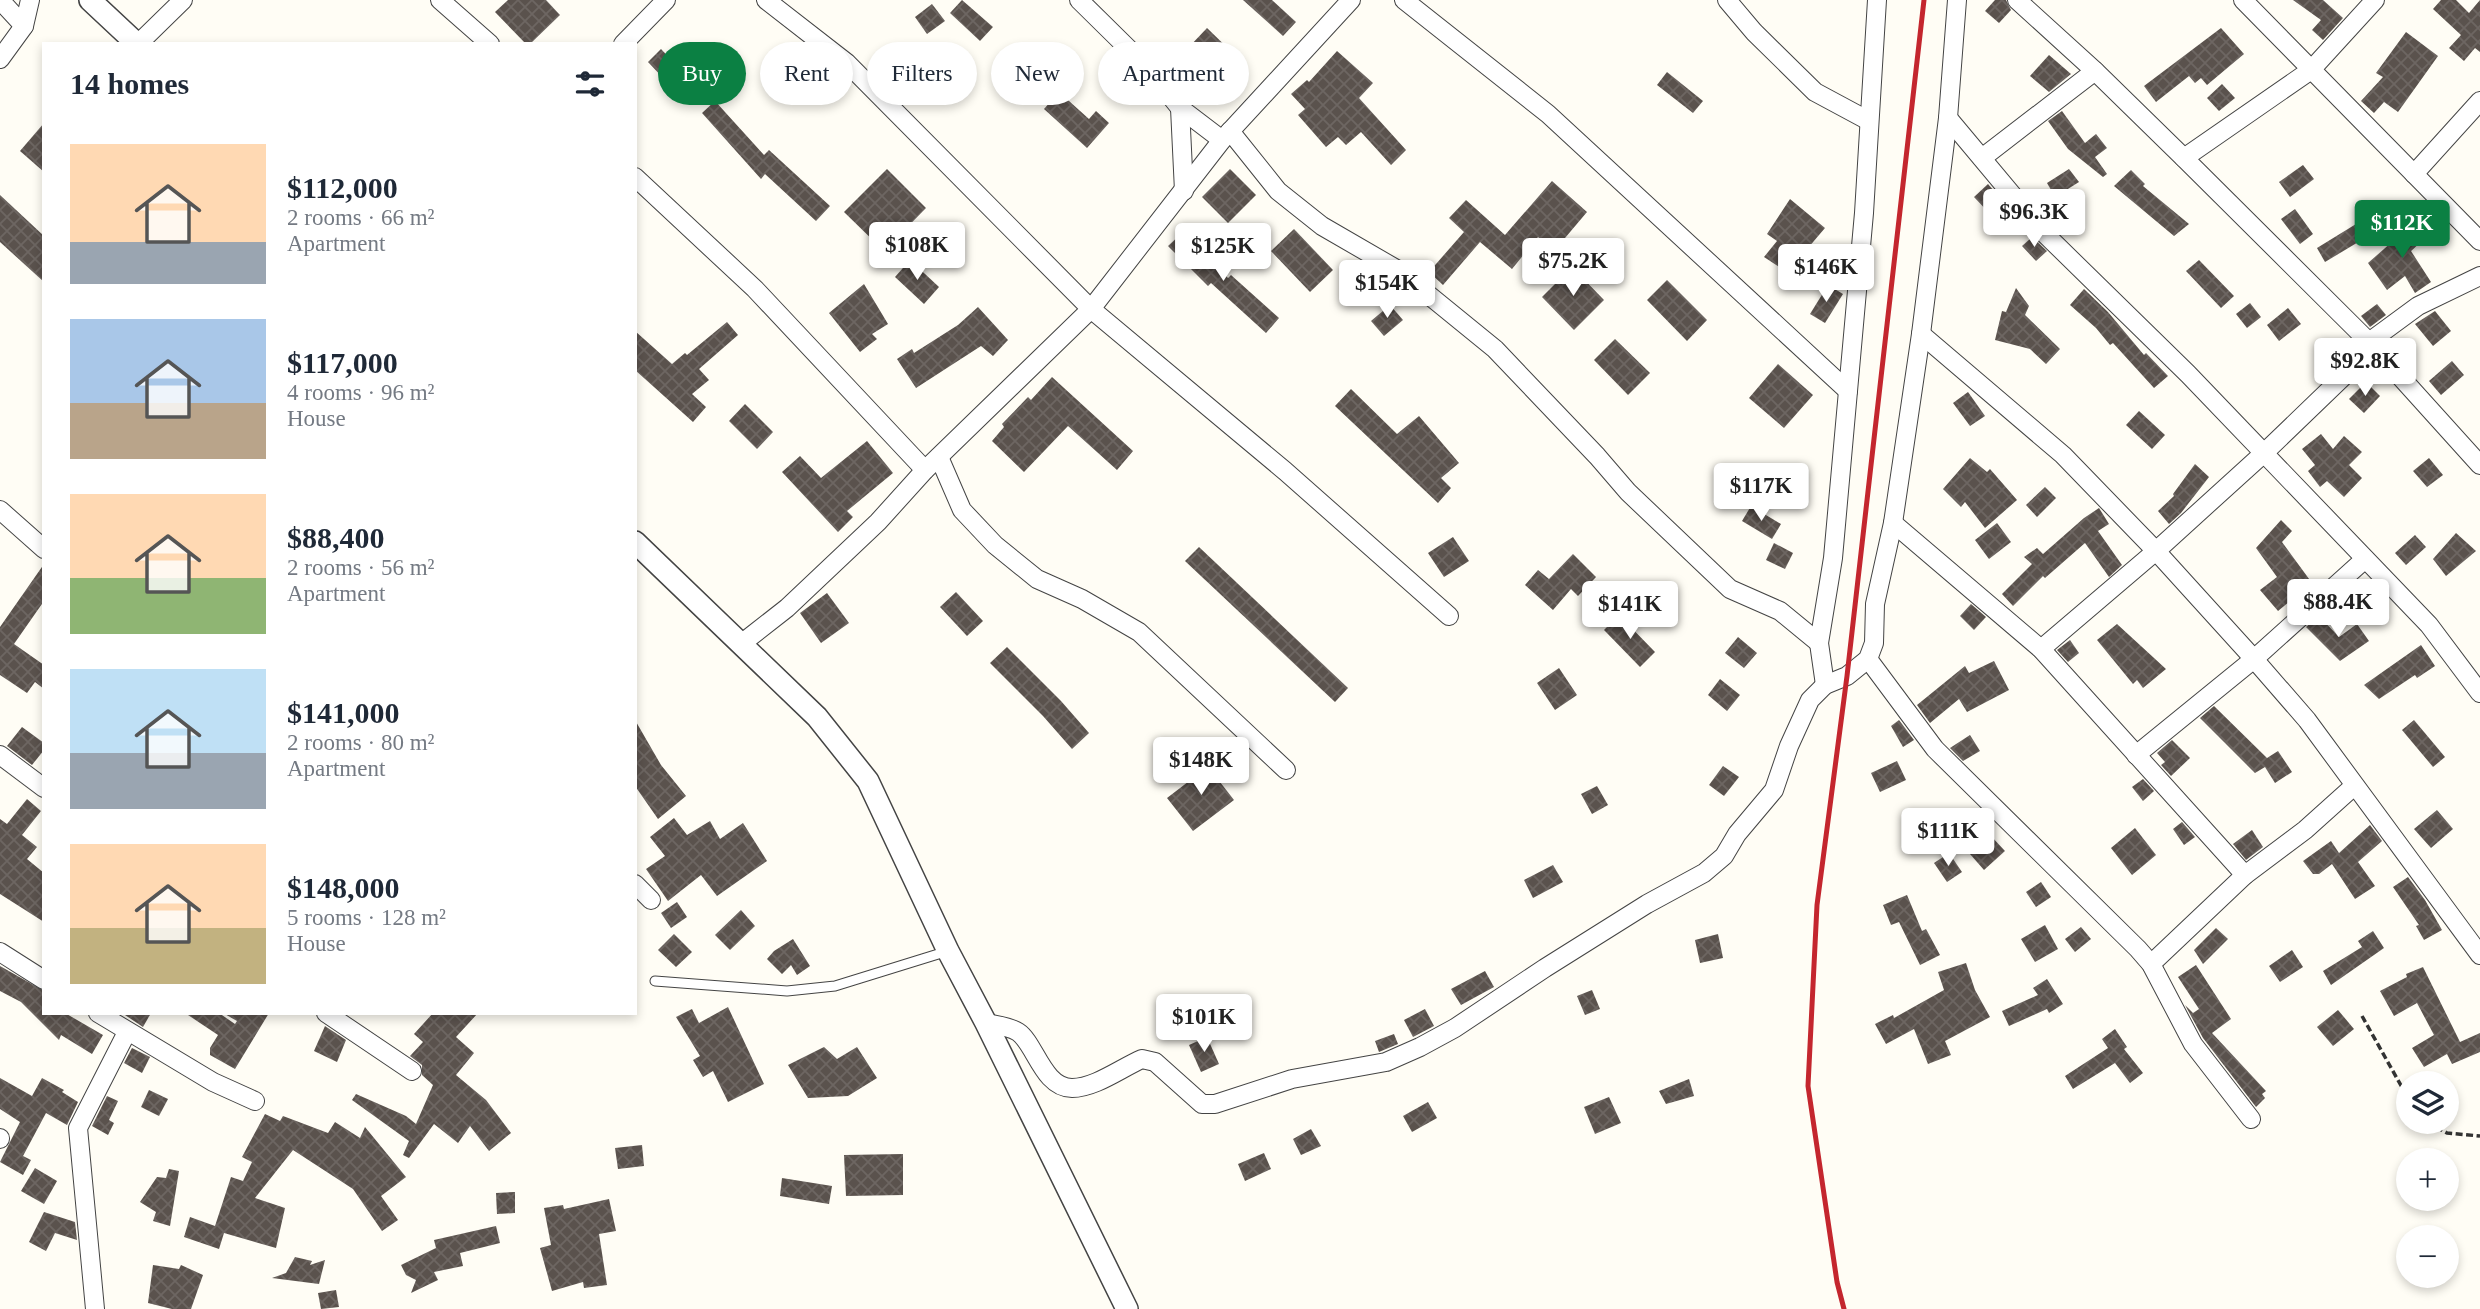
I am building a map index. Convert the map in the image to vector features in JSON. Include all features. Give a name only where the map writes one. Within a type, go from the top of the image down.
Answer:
[{"type":"street","points":[[0,0],[24,26]]},
{"type":"street","points":[[0,59],[24,26],[30,0]]},
{"type":"street","points":[[90,0],[136,42]]},
{"type":"street","points":[[140,42],[183,0]]},
{"type":"street","points":[[440,0],[487,42]]},
{"type":"street","points":[[625,42],[666,0]]},
{"type":"street","points":[[766,0],[847,63],[1091,309],[1285,471],[1449,616]]},
{"type":"street","points":[[1079,0],[1147,67],[1180,108],[1226,135],[1278,191],[1322,226],[1398,271],[1495,349],[1628,492],[1730,589],[1780,611],[1819,643]]},
{"type":"street","points":[[741,644],[787,608],[878,522],[932,463],[1091,309],[1226,135],[1351,0]]},
{"type":"street","points":[[1404,0],[1548,114],[1848,391]]},
{"type":"street","points":[[1727,0],[1754,32],[1815,92],[1869,121]]},
{"type":"street","points":[[1825,685],[1819,643],[1833,558],[1864,213],[1877,0]]},
{"type":"street","points":[[986,1023],[1017,1031],[1060,1086],[1073,1088],[1092,1084],[1142,1059],[1155,1062],[1202,1104],[1215,1104],[1292,1079],[1386,1062],[1455,1028],[1647,904],[1704,873],[1724,856],[1737,834],[1774,790],[1789,746],[1810,700],[1825,685],[1847,676],[1868,659],[1874,643],[1875,604],[1893,523],[1921,334],[1948,118],[1957,0]]},
{"type":"street","points":[[2017,0],[2095,71],[2369,342],[2480,465]]},
{"type":"street","points":[[2243,0],[2480,241]]},
{"type":"street","points":[[2184,158],[2311,70],[2375,0]]},
{"type":"street","points":[[1982,158],[2095,71]]},
{"type":"street","points":[[2414,174],[2480,101]]},
{"type":"street","points":[[1180,108],[1184,191]]},
{"type":"street","points":[[1948,118],[2045,234],[2188,374],[2429,625],[2480,693]]},
{"type":"street","points":[[637,179],[755,289],[932,463],[962,510],[995,545],[1037,579],[1083,599],[1139,632],[1286,770]]},
{"type":"street","points":[[2041,649],[2156,551],[2264,453],[2345,375],[2369,342],[2418,306],[2480,276]]},
{"type":"street","points":[[1921,334],[2063,455],[2156,551],[2254,659],[2307,720],[2480,955]]},
{"type":"street","points":[[0,510],[42,547]]},
{"type":"street","points":[[1893,523],[2041,649],[2245,875]]},
{"type":"street","points":[[637,544],[817,717],[867,781],[948,951],[1127,1309]]},
{"type":"street","points":[[2136,755],[2254,659],[2365,559]]},
{"type":"street","points":[[1868,659],[1935,749],[2151,964],[2193,1044],[2251,1119]]},
{"type":"street","points":[[0,755],[42,787]]},
{"type":"street","points":[[2151,964],[2245,875],[2305,830],[2354,786]]},
{"type":"street","points":[[637,886],[650,900]]},
{"type":"street","points":[[0,952],[42,978]]},
{"type":"street","points":[[101,1015],[213,1082],[255,1101]]},
{"type":"street","points":[[329,1015],[412,1071]]},
{"type":"street","points":[[95,1309],[78,1128],[127,1031]]},
{"type":"lane","points":[[655,981],[787,991],[811,989],[835,986],[948,951]]},
{"type":"path","points":[[2361,1016],[2396,1077]]},
{"type":"path","points":[[2459,1133],[2480,1136]]},
{"type":"building","points":[[508,0],[546,0],[560,15],[532,42],[524,42],[495,12]]},
{"type":"building","points":[[962,0],[993,27],[980,41],[950,13]]},
{"type":"building","points":[[1243,0],[1272,0],[1296,22],[1283,36]]},
{"type":"building","points":[[1995,0],[2006,0],[2011,10],[1999,23],[1985,11]]},
{"type":"building","points":[[2293,0],[2323,0],[2343,18],[2323,40],[2312,30],[2321,20]]},
{"type":"building","points":[[2441,0],[2456,0],[2469,13],[2480,0],[2480,52],[2475,48],[2464,61],[2449,48],[2461,35],[2433,9]]},
{"type":"building","points":[[932,4],[945,21],[927,34],[915,17]]},
{"type":"building","points":[[1207,28],[1221,42],[1194,42]]},
{"type":"building","points":[[2221,28],[2244,54],[2207,85],[2201,78],[2195,83],[2189,76],[2156,102],[2144,86]]},
{"type":"building","points":[[2406,32],[2438,56],[2398,112],[2384,102],[2374,113],[2361,101],[2383,77],[2376,73]]},
{"type":"building","points":[[1337,51],[1373,83],[1359,98],[1406,150],[1391,165],[1361,132],[1346,145],[1338,137],[1326,147],[1298,115],[1305,109],[1291,94],[1307,80],[1309,82]]},
{"type":"building","points":[[658,52],[658,73],[648,62]]},
{"type":"building","points":[[2049,55],[2071,74],[2049,92],[2030,76]]},
{"type":"building","points":[[1667,72],[1703,101],[1693,113],[1657,85]]},
{"type":"building","points":[[2222,84],[2235,98],[2219,111],[2207,98]]},
{"type":"building","points":[[711,105],[719,105],[764,155],[769,150],[830,206],[816,221],[765,174],[761,179],[702,113]]},
{"type":"building","points":[[1048,105],[1073,105],[1089,119],[1096,111],[1109,123],[1087,148],[1044,109]]},
{"type":"building","points":[[2062,111],[2085,143],[2096,134],[2107,148],[2095,157],[2107,174],[2103,177],[2068,149],[2048,121]]},
{"type":"building","points":[[42,125],[42,170],[20,151]]},
{"type":"building","points":[[2303,165],[2314,179],[2290,197],[2279,182]]},
{"type":"building","points":[[887,169],[926,208],[884,251],[844,212]]},
{"type":"building","points":[[1230,169],[1256,195],[1228,223],[1202,197]]},
{"type":"building","points":[[2069,169],[2079,182],[2055,197],[2047,183]]},
{"type":"building","points":[[2131,170],[2145,184],[2143,186],[2189,224],[2174,236],[2114,186]]},
{"type":"building","points":[[1552,181],[1587,212],[1554,251],[1538,237],[1512,269],[1480,242],[1443,285],[1429,272],[1464,232],[1449,218],[1466,200],[1505,235]]},
{"type":"building","points":[[1988,184],[2005,204],[1992,216],[1974,197]]},
{"type":"building","points":[[0,195],[42,234],[42,280],[0,242]]},
{"type":"building","points":[[1790,199],[1825,228],[1802,255],[1813,263],[1799,280],[1764,257],[1777,241],[1767,234]]},
{"type":"building","points":[[2295,209],[2313,234],[2300,244],[2281,219]]},
{"type":"building","points":[[2418,219],[2431,233],[2411,251],[2431,282],[2415,293],[2405,276],[2387,290],[2368,263]]},
{"type":"building","points":[[2356,224],[2365,238],[2325,262],[2317,248]]},
{"type":"building","points":[[1294,229],[1333,270],[1310,292],[1271,251]]},
{"type":"building","points":[[1183,232],[1228,278],[1231,275],[1279,318],[1266,333],[1211,283],[1208,286],[1168,246]]},
{"type":"building","points":[[2032,237],[2047,251],[2036,261],[2022,246]]},
{"type":"building","points":[[910,260],[939,287],[924,304],[895,277]]},
{"type":"building","points":[[2199,260],[2234,296],[2221,308],[2186,271]]},
{"type":"building","points":[[1572,267],[1604,300],[1574,330],[1542,297]]},
{"type":"building","points":[[1667,280],[1707,320],[1687,341],[1647,300]]},
{"type":"building","points":[[864,284],[888,324],[872,334],[877,339],[860,352],[829,313]]},
{"type":"building","points":[[1828,285],[1843,294],[1825,323],[1810,314]]},
{"type":"building","points":[[2016,288],[2029,306],[2025,315],[2060,349],[2046,364],[2030,349],[1995,340],[2002,311],[2006,312]]},
{"type":"building","points":[[2084,289],[2108,312],[2144,355],[2146,353],[2168,376],[2154,388],[2113,343],[2110,345],[2096,328],[2070,305]]},
{"type":"building","points":[[2250,303],[2261,317],[2247,328],[2236,314]]},
{"type":"building","points":[[2377,304],[2386,315],[2370,327],[2361,316]]},
{"type":"building","points":[[1390,305],[1403,320],[1384,336],[1371,321]]},
{"type":"building","points":[[978,307],[1008,340],[993,356],[981,346],[916,388],[897,359],[912,349],[914,353],[958,325]]},
{"type":"building","points":[[2288,308],[2301,324],[2279,341],[2267,325]]},
{"type":"building","points":[[2435,311],[2451,331],[2433,346],[2415,324]]},
{"type":"building","points":[[727,322],[738,335],[699,369],[709,380],[692,394],[706,407],[693,422],[637,372],[637,333],[672,364],[685,353],[687,355]]},
{"type":"building","points":[[1615,339],[1650,373],[1628,395],[1594,360]]},
{"type":"building","points":[[2452,361],[2464,375],[2441,395],[2429,381]]},
{"type":"building","points":[[1778,364],[1813,395],[1784,428],[1749,398]]},
{"type":"building","points":[[1052,377],[1133,451],[1117,470],[1068,426],[1024,472],[992,441],[1004,427],[1002,424],[1028,397],[1031,400]]},
{"type":"building","points":[[2366,382],[2380,396],[2364,413],[2349,399]]},
{"type":"building","points":[[1351,389],[1397,434],[1419,416],[1459,463],[1441,478],[1451,488],[1438,503],[1335,406]]},
{"type":"building","points":[[1968,392],[1985,416],[1970,426],[1953,403]]},
{"type":"building","points":[[745,404],[773,432],[757,449],[729,421]]},
{"type":"building","points":[[2139,411],[2165,435],[2152,449],[2126,425]]},
{"type":"building","points":[[2321,434],[2333,449],[2344,436],[2362,452],[2349,465],[2362,478],[2344,497],[2327,481],[2320,487],[2308,471],[2315,465],[2302,449]]},
{"type":"building","points":[[867,441],[893,473],[847,511],[853,517],[838,532],[782,472],[800,456],[821,478]]},
{"type":"building","points":[[1970,458],[1987,472],[1990,469],[2017,500],[1985,528],[1965,502],[1961,507],[1943,489]]},
{"type":"building","points":[[2429,458],[2443,475],[2427,487],[2413,471]]},
{"type":"building","points":[[2195,464],[2209,477],[2169,524],[2158,511],[2174,496]]},
{"type":"building","points":[[2045,487],[2056,498],[2037,517],[2026,505]]},
{"type":"building","points":[[1751,506],[1781,524],[1772,539],[1742,521]]},
{"type":"building","points":[[2099,508],[2109,524],[2098,531],[2122,565],[2109,577],[2085,543],[2045,578],[2043,576],[2013,606],[2002,594],[2032,564],[2024,557],[2037,548],[2043,554]]},
{"type":"building","points":[[2281,520],[2292,531],[2282,542],[2312,583],[2278,611],[2260,590],[2277,577],[2256,548]]},
{"type":"building","points":[[1997,523],[2011,542],[1989,559],[1975,540]]},
{"type":"building","points":[[2456,533],[2476,551],[2446,576],[2433,559]]},
{"type":"building","points":[[2415,535],[2426,547],[2406,565],[2395,553]]},
{"type":"building","points":[[1453,537],[1469,561],[1444,577],[1428,553]]},
{"type":"building","points":[[1774,543],[1793,553],[1785,569],[1766,560]]},
{"type":"building","points":[[1199,547],[1348,688],[1335,702],[1185,561]]},
{"type":"building","points":[[1573,554],[1596,577],[1578,596],[1571,589],[1553,610],[1525,585],[1538,570],[1549,579]]},
{"type":"building","points":[[42,567],[42,604],[14,644],[42,664],[42,687],[35,682],[27,693],[0,675],[0,627]]},
{"type":"building","points":[[956,592],[983,621],[967,636],[940,607]]},
{"type":"building","points":[[827,593],[849,623],[821,643],[800,613]]},
{"type":"building","points":[[1971,604],[1986,617],[1974,630],[1960,616]]},
{"type":"building","points":[[1619,615],[1655,652],[1640,667],[1604,630]]},
{"type":"building","points":[[2319,616],[2339,637],[2357,624],[2369,641],[2340,661],[2306,627]]},
{"type":"building","points":[[2117,624],[2166,669],[2143,688],[2137,680],[2133,684],[2097,640]]},
{"type":"building","points":[[1738,637],[1757,653],[1744,668],[1725,653]]},
{"type":"building","points":[[2070,640],[2079,653],[2068,662],[2057,650]]},
{"type":"building","points":[[2421,645],[2435,666],[2417,678],[2415,675],[2379,699],[2364,685]]},
{"type":"building","points":[[1007,647],[1089,733],[1072,749],[990,663]]},
{"type":"building","points":[[1994,661],[2009,690],[1967,712],[1959,699],[1930,723],[1917,705],[1965,666],[1969,673]]},
{"type":"building","points":[[1559,668],[1577,695],[1555,710],[1537,683]]},
{"type":"building","points":[[1720,679],[1740,695],[1727,711],[1708,695]]},
{"type":"building","points":[[2214,706],[2267,758],[2278,751],[2292,772],[2275,783],[2265,767],[2255,773],[2200,718]]},
{"type":"building","points":[[1899,720],[1914,740],[1903,747],[1891,726]]},
{"type":"building","points":[[2414,720],[2445,757],[2433,767],[2402,730]]},
{"type":"building","points":[[637,723],[661,765],[686,796],[658,819],[637,789]]},
{"type":"building","points":[[22,727],[42,742],[42,752],[32,765],[7,746]]},
{"type":"building","points":[[1970,735],[1980,751],[1963,761],[1950,748]]},
{"type":"building","points":[[2172,740],[2190,758],[2171,776],[2161,765],[2165,762],[2157,753]]},
{"type":"building","points":[[1897,761],[1906,780],[1880,792],[1871,773]]},
{"type":"building","points":[[1214,762],[1225,777],[1220,782],[1234,800],[1193,831],[1167,798]]},
{"type":"building","points":[[1723,766],[1739,777],[1724,796],[1709,785]]},
{"type":"building","points":[[2143,779],[2154,791],[2143,801],[2132,787]]},
{"type":"building","points":[[1597,786],[1608,805],[1592,814],[1581,794]]},
{"type":"building","points":[[27,799],[41,811],[22,835],[37,847],[27,859],[42,871],[42,921],[0,894],[0,819],[7,824]]},
{"type":"building","points":[[2437,810],[2453,829],[2431,848],[2414,829]]},
{"type":"building","points":[[674,818],[687,835],[710,821],[720,839],[743,823],[767,861],[717,896],[701,875],[668,901],[646,869],[665,856],[650,837]]},
{"type":"building","points":[[2182,822],[2195,837],[2184,845],[2173,829]]},
{"type":"building","points":[[2370,825],[2382,841],[2358,862],[2375,886],[2355,899],[2332,864],[2319,874],[2313,874],[2303,861],[2331,841],[2339,853]]},
{"type":"building","points":[[2135,828],[2156,855],[2132,875],[2111,848]]},
{"type":"building","points":[[2252,830],[2263,847],[2246,860],[2233,844]]},
{"type":"building","points":[[1990,835],[2005,851],[1984,870],[1970,854]]},
{"type":"building","points":[[1949,853],[1962,872],[1947,882],[1934,863]]},
{"type":"building","points":[[1553,865],[1563,882],[1533,898],[1524,880]]},
{"type":"building","points":[[2408,877],[2442,930],[2424,940],[2416,926],[2419,925],[2393,887]]},
{"type":"building","points":[[2041,882],[2051,897],[2036,907],[2026,892]]},
{"type":"building","points":[[1907,895],[1922,931],[1926,929],[1940,955],[1920,965],[1899,922],[1891,925],[1883,905]]},
{"type":"building","points":[[677,902],[687,917],[671,928],[661,913]]},
{"type":"building","points":[[741,910],[755,926],[730,950],[715,935]]},
{"type":"building","points":[[2045,925],[2058,949],[2035,962],[2021,939]]},
{"type":"building","points":[[2081,927],[2091,939],[2075,952],[2065,939]]},
{"type":"building","points":[[2216,928],[2228,939],[2203,964],[2194,950]]},
{"type":"building","points":[[2373,931],[2384,948],[2331,985],[2323,971],[2362,947],[2358,941]]},
{"type":"building","points":[[674,934],[692,952],[676,967],[658,950]]},
{"type":"building","points":[[1718,934],[1723,958],[1700,963],[1695,940]]},
{"type":"building","points":[[793,939],[810,966],[797,975],[791,965],[782,974],[767,959]]},
{"type":"building","points":[[2292,950],[2303,967],[2280,982],[2269,966]]},
{"type":"building","points":[[1966,963],[1975,990],[1990,1017],[1945,1041],[1951,1055],[1928,1064],[1914,1029],[1886,1044],[1875,1024],[1893,1015],[1894,1018],[1944,990],[1938,972]]},
{"type":"building","points":[[2196,965],[2231,1019],[2212,1033],[2266,1091],[2262,1094],[2265,1098],[2256,1107],[2203,1038],[2185,1005],[2193,1013],[2199,1009],[2178,977]]},
{"type":"building","points":[[0,966],[42,990],[42,1015],[68,1015],[103,1035],[92,1054],[61,1035],[59,1040],[21,1002],[0,991]]},
{"type":"building","points":[[2423,967],[2460,1042],[2480,1033],[2480,1052],[2452,1064],[2447,1054],[2424,1067],[2412,1048],[2434,1035],[2417,1003],[2394,1016],[2380,991],[2407,977],[2406,974]]},
{"type":"building","points":[[1485,971],[1494,987],[1461,1005],[1451,989]]},
{"type":"building","points":[[2047,979],[2063,1004],[2049,1013],[2047,1009],[2009,1026],[2002,1011],[2038,995],[2033,988]]},
{"type":"building","points":[[1592,990],[1600,1009],[1585,1015],[1577,996]]},
{"type":"building","points":[[728,1007],[764,1084],[728,1102],[713,1071],[703,1077],[693,1060],[700,1056],[676,1017],[692,1009],[699,1023]]},
{"type":"building","points":[[1425,1009],[1434,1026],[1413,1037],[1404,1020]]},
{"type":"building","points":[[2338,1010],[2354,1029],[2333,1046],[2317,1027]]},
{"type":"building","points":[[125,1015],[150,1015],[143,1027]]},
{"type":"building","points":[[188,1015],[222,1015],[235,1024],[237,1021],[226,1015],[268,1015],[235,1069],[210,1055],[210,1048],[218,1035]]},
{"type":"building","points":[[431,1015],[476,1015],[456,1037],[474,1053],[456,1075],[486,1100],[511,1133],[489,1151],[470,1126],[458,1143],[434,1124],[409,1158],[403,1155],[409,1141],[352,1100],[356,1094],[406,1116],[416,1124],[433,1085],[422,1075],[422,1065],[410,1056],[423,1042],[414,1034]]},
{"type":"building","points":[[325,1026],[346,1040],[337,1062],[314,1051]]},
{"type":"building","points":[[2115,1029],[2127,1047],[2124,1049],[2143,1073],[2130,1083],[2115,1063],[2073,1089],[2065,1076],[2108,1048],[2102,1039]]},
{"type":"building","points":[[1394,1034],[1398,1044],[1379,1052],[1375,1041]]},
{"type":"building","points":[[1207,1037],[1219,1064],[1201,1072],[1189,1045]]},
{"type":"building","points":[[824,1047],[837,1059],[857,1047],[877,1078],[848,1096],[808,1098],[788,1065]]},
{"type":"building","points":[[132,1048],[150,1057],[142,1073],[124,1063]]},
{"type":"building","points":[[0,1078],[32,1096],[42,1078],[64,1090],[62,1092],[78,1102],[67,1125],[46,1113],[23,1156],[31,1160],[23,1175],[0,1162],[20,1122],[0,1109]]},
{"type":"building","points":[[1689,1079],[1694,1096],[1666,1104],[1659,1091]]},
{"type":"building","points":[[149,1090],[168,1099],[159,1116],[141,1107]]},
{"type":"building","points":[[107,1096],[118,1101],[109,1120],[114,1123],[108,1135],[92,1126]]},
{"type":"building","points":[[1609,1097],[1621,1123],[1595,1134],[1584,1107]]},
{"type":"building","points":[[1428,1102],[1437,1118],[1412,1132],[1403,1116]]},
{"type":"building","points":[[265,1114],[280,1121],[283,1116],[328,1133],[335,1122],[360,1138],[365,1127],[406,1177],[381,1196],[398,1220],[382,1231],[353,1189],[293,1150],[255,1198],[285,1208],[276,1248],[224,1233],[219,1249],[184,1237],[190,1217],[215,1226],[231,1177],[243,1181],[252,1162],[242,1157]]},
{"type":"building","points":[[1311,1129],[1321,1146],[1301,1155],[1293,1139]]},
{"type":"building","points":[[642,1145],[644,1166],[618,1169],[615,1148]]},
{"type":"building","points":[[1264,1153],[1271,1169],[1245,1181],[1238,1164]]},
{"type":"building","points":[[903,1154],[903,1195],[846,1196],[844,1155]]},
{"type":"building","points":[[35,1168],[57,1181],[44,1204],[21,1191]]},
{"type":"building","points":[[169,1169],[179,1171],[170,1226],[153,1221],[156,1212],[140,1202],[157,1177],[166,1178]]},
{"type":"building","points":[[782,1178],[832,1186],[829,1204],[780,1196]]},
{"type":"building","points":[[515,1192],[515,1213],[497,1214],[496,1193]]},
{"type":"building","points":[[609,1199],[616,1231],[599,1234],[607,1285],[584,1288],[583,1282],[552,1291],[540,1248],[551,1245],[544,1208],[563,1205],[564,1209]]},
{"type":"building","points":[[44,1212],[75,1222],[77,1240],[55,1233],[46,1251],[29,1242]]},
{"type":"building","points":[[496,1226],[500,1243],[460,1253],[463,1266],[434,1272],[438,1280],[411,1293],[416,1280],[406,1275],[401,1265],[436,1248],[434,1240]]},
{"type":"building","points":[[295,1257],[312,1261],[310,1265],[325,1260],[319,1284],[272,1278],[286,1273]]},
{"type":"building","points":[[153,1265],[179,1269],[181,1265],[203,1275],[191,1309],[172,1309],[148,1303]]},
{"type":"building","points":[[336,1290],[339,1307],[321,1309],[318,1293]]},
{"type":"railway","points":[[1844,1309],[1837,1282],[1808,1086],[1817,905],[1847,676],[1924,0]]}]
